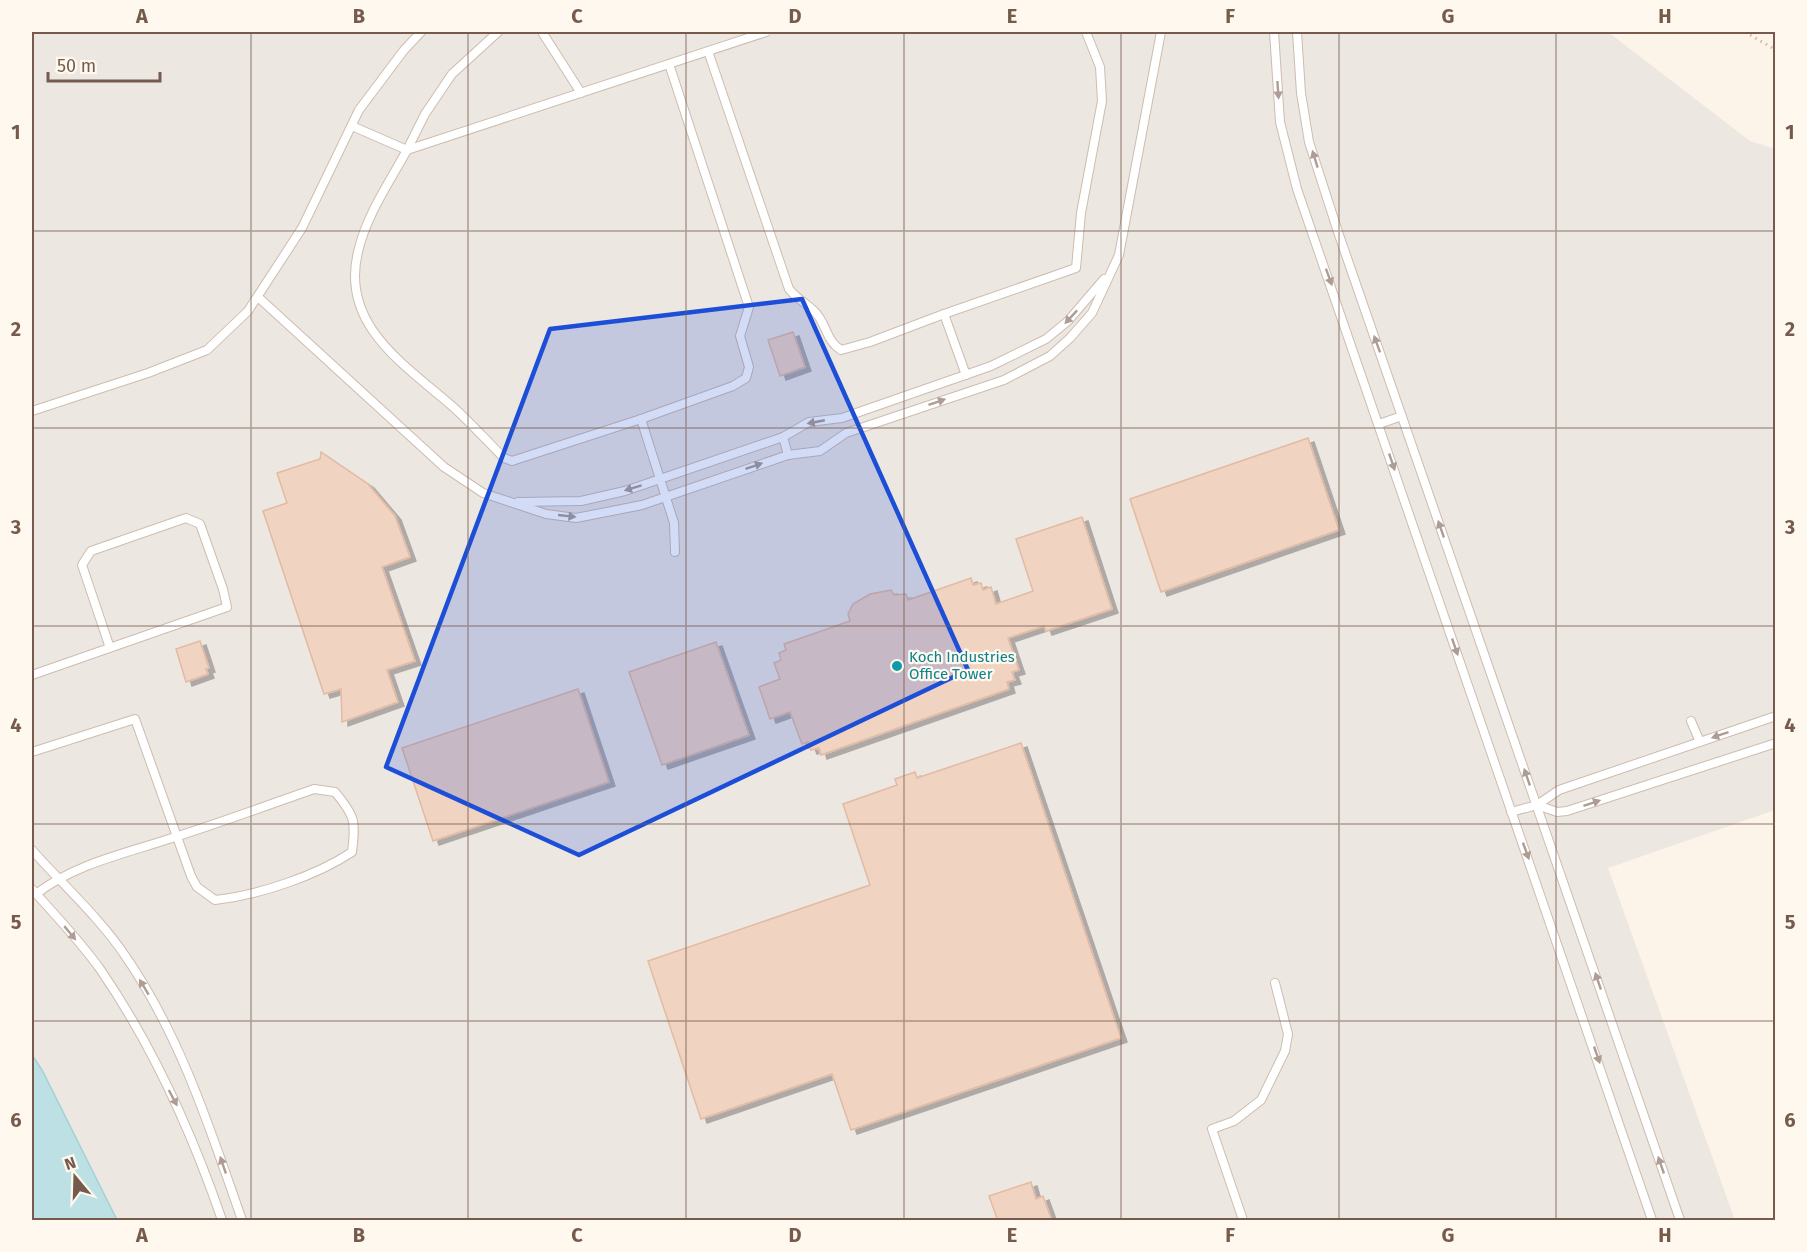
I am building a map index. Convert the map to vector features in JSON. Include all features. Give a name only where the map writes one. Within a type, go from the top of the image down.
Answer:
[{"type":"lane","points":[[32,411],[148,373],[207,350],[248,311],[302,228],[352,126],[378,84],[421,32]]},
{"type":"lane","points":[[498,32],[452,75],[425,114],[368,220],[357,254],[356,289],[361,310],[373,334],[455,409],[504,458],[512,461],[521,460],[641,419],[733,386],[746,378],[749,367],[740,336],[749,307],[669,64]]},
{"type":"lane","points":[[542,32],[581,93]]},
{"type":"lane","points":[[352,126],[407,150],[766,32]]},
{"type":"lane","points":[[708,51],[789,290],[799,302],[814,311],[831,344],[841,350],[870,342],[1076,268],[1081,213],[1102,101],[1100,67],[1086,32]]},
{"type":"lane","points":[[258,297],[444,467],[483,493],[546,514],[576,518],[605,514],[666,497],[788,455],[820,451],[848,432],[1028,369],[1050,356],[1071,338],[1092,313],[1119,255],[1161,32]]},
{"type":"lane","points":[[1274,32],[1280,122],[1285,149],[1652,1221]]},
{"type":"lane","points":[[1297,32],[1301,93],[1309,142],[1338,232],[1680,1221]]},
{"type":"lane","points":[[511,502],[581,501],[660,480],[783,437],[809,422],[842,418],[966,375],[1020,354],[1046,339],[1068,321],[1109,273]]},
{"type":"lane","points":[[944,314],[966,375]]},
{"type":"lane","points":[[1379,424],[1402,416]]},
{"type":"lane","points":[[842,418],[848,432]]},
{"type":"lane","points":[[641,419],[674,523],[675,552]]},
{"type":"lane","points":[[783,437],[788,455]]},
{"type":"lane","points":[[32,675],[111,648],[227,607],[224,590],[200,524],[186,518],[91,551],[82,565],[111,648]]},
{"type":"lane","points":[[1511,812],[1537,805],[1559,790],[1776,717]]},
{"type":"lane","points":[[32,752],[135,719],[176,837],[197,887],[215,900],[242,897],[333,864],[352,852],[356,826],[348,807],[335,792],[314,789],[176,837],[93,863],[57,878],[34,892],[99,968],[126,1010],[184,1119],[222,1221]]},
{"type":"lane","points":[[1691,721],[1700,742]]},
{"type":"lane","points":[[1537,805],[1557,812],[1567,811],[1776,743]]},
{"type":"lane","points":[[32,850],[125,955],[162,1015],[182,1057],[242,1221]]},
{"type":"lane","points":[[1243,1221],[1212,1129],[1234,1121],[1261,1100],[1285,1051],[1288,1034],[1275,982]]},
{"type":"path","points":[[1745,32],[1776,50]]},
{"type":"highlighted area","points":[[802,299],[968,670],[579,855],[386,767],[550,329]]},
{"type":"shaded area","points":[[32,32],[1608,32],[1750,141],[1775,149],[1775,810],[1608,868],[1735,1220],[32,1220]]},
{"type":"water","points":[[32,1055],[42,1070],[117,1220],[32,1220]]},
{"type":"building","points":[[793,332],[805,367],[780,376],[768,340]]},
{"type":"building","points":[[1308,438],[1339,530],[1161,592],[1130,499]]},
{"type":"building","points":[[321,452],[368,484],[395,516],[410,557],[382,567],[415,661],[387,670],[398,702],[342,722],[341,689],[324,694],[263,511],[287,503],[277,473],[320,459]]},
{"type":"building","name":"Koch Industries Office Tower","points":[[1082,517],[1112,609],[1046,631],[1044,626],[1008,638],[1019,670],[1012,672],[1015,680],[1007,682],[1009,689],[821,755],[819,748],[811,750],[808,742],[802,744],[790,712],[770,719],[759,687],[780,679],[774,663],[781,660],[779,653],[786,650],[784,644],[850,621],[848,614],[853,604],[870,594],[891,590],[894,595],[906,594],[908,600],[971,578],[973,585],[981,583],[983,590],[991,587],[996,604],[1033,591],[1016,539]]},
{"type":"building","points":[[200,641],[209,668],[206,669],[208,674],[186,682],[176,649]]},
{"type":"building","points":[[716,642],[749,735],[662,765],[629,672]]},
{"type":"building","points":[[578,689],[609,782],[433,841],[402,748]]},
{"type":"building","points":[[1021,743],[1121,1038],[851,1130],[832,1074],[701,1119],[648,961],[870,885],[843,804],[897,785],[895,779],[915,772],[917,778]]},
{"type":"building","points":[[1031,1182],[1036,1199],[1043,1196],[1052,1221],[998,1221],[989,1196]]},
{"type":"place","name":"Koch Industries Office Tower","points":[[897,666]]}]
